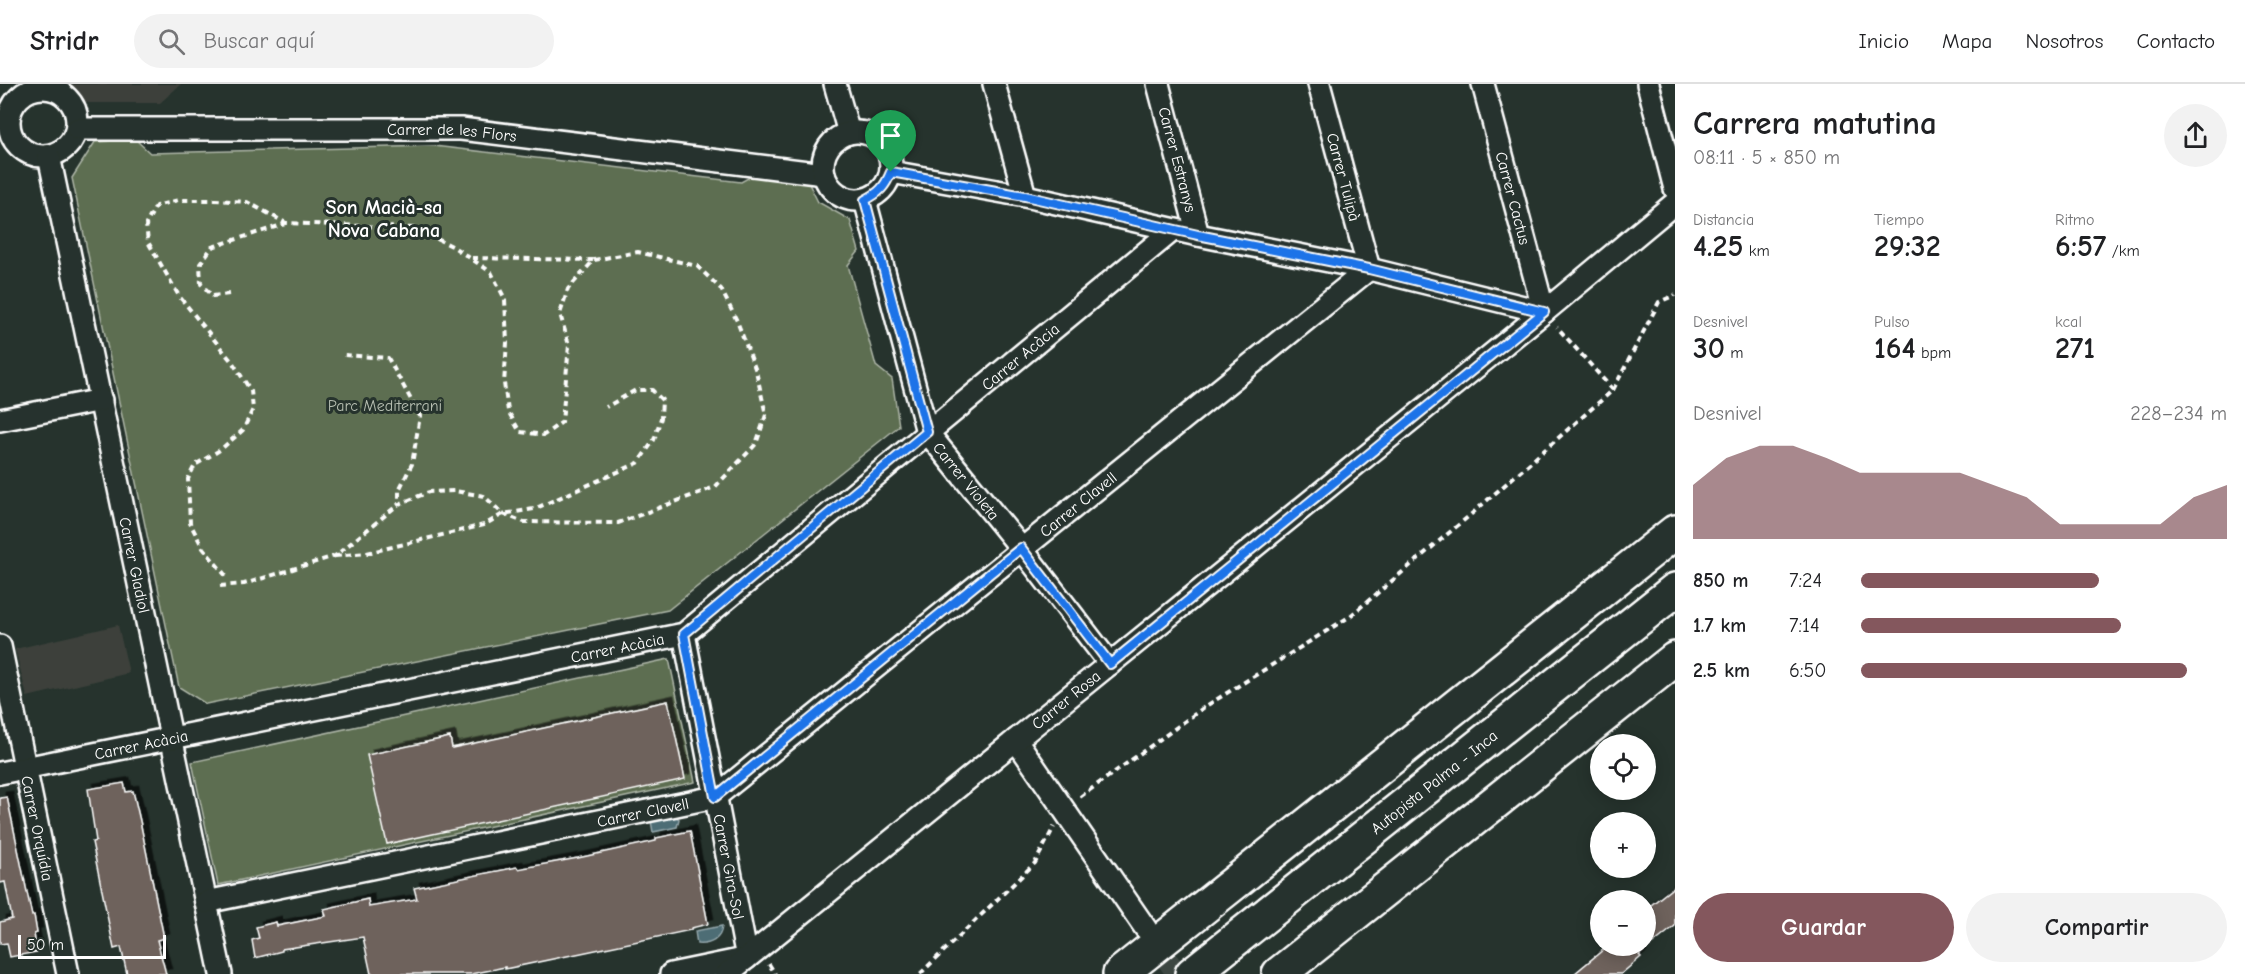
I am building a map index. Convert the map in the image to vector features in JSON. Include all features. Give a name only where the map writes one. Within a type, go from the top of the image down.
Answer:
[{"type":"highway","points":[[1120,974],[1675,532]]},
{"type":"highway","name":"Autopista Palma - Inca","points":[[1192,974],[1675,590]]},
{"type":"highway","points":[[1279,974],[1675,659]]},
{"type":"street","points":[[835,84],[849,133]]},
{"type":"street","points":[[994,84],[1025,196]]},
{"type":"street","name":"Carrer Estranys","points":[[1158,84],[1198,235]]},
{"type":"street","name":"Carrer Tulipà","points":[[1320,84],[1369,269]]},
{"type":"street","name":"Carrer Cactus","points":[[1483,84],[1544,312]]},
{"type":"street","points":[[1648,84],[1675,189]]},
{"type":"street","points":[[37,86],[56,90],[66,97],[74,106],[78,117],[77,129],[70,144],[61,152],[49,156],[36,156],[25,152],[16,144],[4,122],[17,100],[37,86]]},
{"type":"street","name":"Carrer de les Flors","points":[[77,129],[461,129],[824,174]]},
{"type":"street","points":[[849,133],[869,134],[887,149],[891,160],[891,172],[885,187],[876,195],[865,200],[848,199],[837,194],[828,185],[824,174],[824,156],[829,145],[838,137],[849,133]]},
{"type":"street","name":"Carrer Gladiol","points":[[49,156],[221,974]]},
{"type":"street","points":[[891,172],[1025,196],[1173,230],[1369,269],[1544,312]]},
{"type":"street","name":"Carrer Violeta","points":[[865,200],[927,432],[1021,548],[1110,664]]},
{"type":"street","name":"Carrer Rosa","points":[[727,974],[1544,312],[1675,202]]},
{"type":"street","name":"Carrer Acàcia","points":[[0,773],[684,634],[1173,230]]},
{"type":"street","name":"Carrer Clavell","points":[[206,902],[715,797],[1369,269]]},
{"type":"street","points":[[0,420],[100,400]]},
{"type":"street","name":"Carrer Gira-Sol","points":[[684,634],[747,958]]},
{"type":"street","name":"Carrer Orquídia","points":[[0,646],[68,974]]},
{"type":"street","points":[[1016,740],[1065,808],[1146,929]]},
{"type":"street","points":[[671,974],[747,958]]},
{"type":"path","points":[[226,576],[203,548],[190,523],[188,479],[195,465],[220,450],[243,430],[253,409],[251,391],[233,363],[179,296],[148,242],[146,224],[156,206],[178,200],[246,202],[286,223]]},
{"type":"path","points":[[229,294],[213,296],[201,284],[200,264],[212,247],[286,223],[413,228],[452,246],[491,272],[505,300],[507,343],[504,383],[508,411],[520,432],[544,435],[562,422],[569,345],[560,314],[568,289],[594,260]]},
{"type":"path","points":[[334,556],[399,504],[429,492],[455,490],[484,496],[503,514],[524,522],[618,523],[715,487],[756,444],[766,415],[756,371],[737,321],[721,289],[697,266],[638,252],[594,260],[471,258]]},
{"type":"path","points":[[920,974],[1035,863],[1065,808],[1206,706],[1349,617],[1613,390],[1659,302],[1675,295]]},
{"type":"path","points":[[1544,312],[1613,390]]},
{"type":"path","points":[[343,355],[388,358],[420,416],[412,465],[399,490],[399,504]]},
{"type":"path","points":[[220,586],[244,584],[334,556],[368,553],[484,525],[503,514],[534,509],[638,462],[654,440],[661,418],[662,400],[652,390],[636,390],[606,407]]},
{"type":"shaded area","points":[[43,84],[181,84],[160,103],[89,103],[44,88]]},
{"type":"shaded area","points":[[118,625],[129,673],[27,697],[15,649]]},
{"type":"green space","name":"Parc Mediterrani","points":[[136,140],[150,153],[434,146],[741,182],[759,172],[808,182],[818,202],[850,220],[859,251],[848,265],[876,366],[892,379],[899,426],[668,610],[206,704],[179,687],[72,178],[95,142]]},
{"type":"green space","points":[[669,659],[695,782],[218,885],[192,762]]},
{"type":"water","points":[[675,816],[679,819],[677,827],[653,832],[651,821]]},
{"type":"water","points":[[722,926],[720,935],[714,941],[697,944],[695,931]]},
{"type":"building","points":[[668,701],[685,779],[387,844],[367,755],[450,737],[452,748]]},
{"type":"building","points":[[124,783],[126,792],[133,791],[140,821],[164,938],[157,940],[166,974],[127,974],[121,947],[114,949],[92,842],[96,841],[88,789]]},
{"type":"building","points":[[7,797],[37,933],[34,934],[37,952],[10,957],[7,943],[0,944],[0,922],[12,919],[5,882],[0,883],[0,798]]},
{"type":"building","points":[[690,831],[708,924],[691,928],[691,930],[471,974],[371,974],[363,937],[282,949],[282,951],[255,958],[252,940],[259,938],[256,927],[276,922],[277,926],[326,916],[324,909],[368,899],[369,907],[417,899],[414,888],[517,867],[518,869],[578,858]]},
{"type":"building","points":[[1675,886],[1675,926],[1656,941],[1656,901]]},
{"type":"building","points":[[1596,956],[1641,957],[1621,974],[1574,974]]},
{"type":"tunnel","points":[[1150,935],[1177,974]]},
{"type":"district","name":"Son Macià-sa Nova Cabana","points":[[384,218]]},
{"type":"route","points":[[891,172],[1025,196],[1198,235],[1369,269],[1544,312],[1110,664],[1021,548],[715,797],[684,634],[927,432],[865,200],[876,195],[885,187],[891,172]]}]
